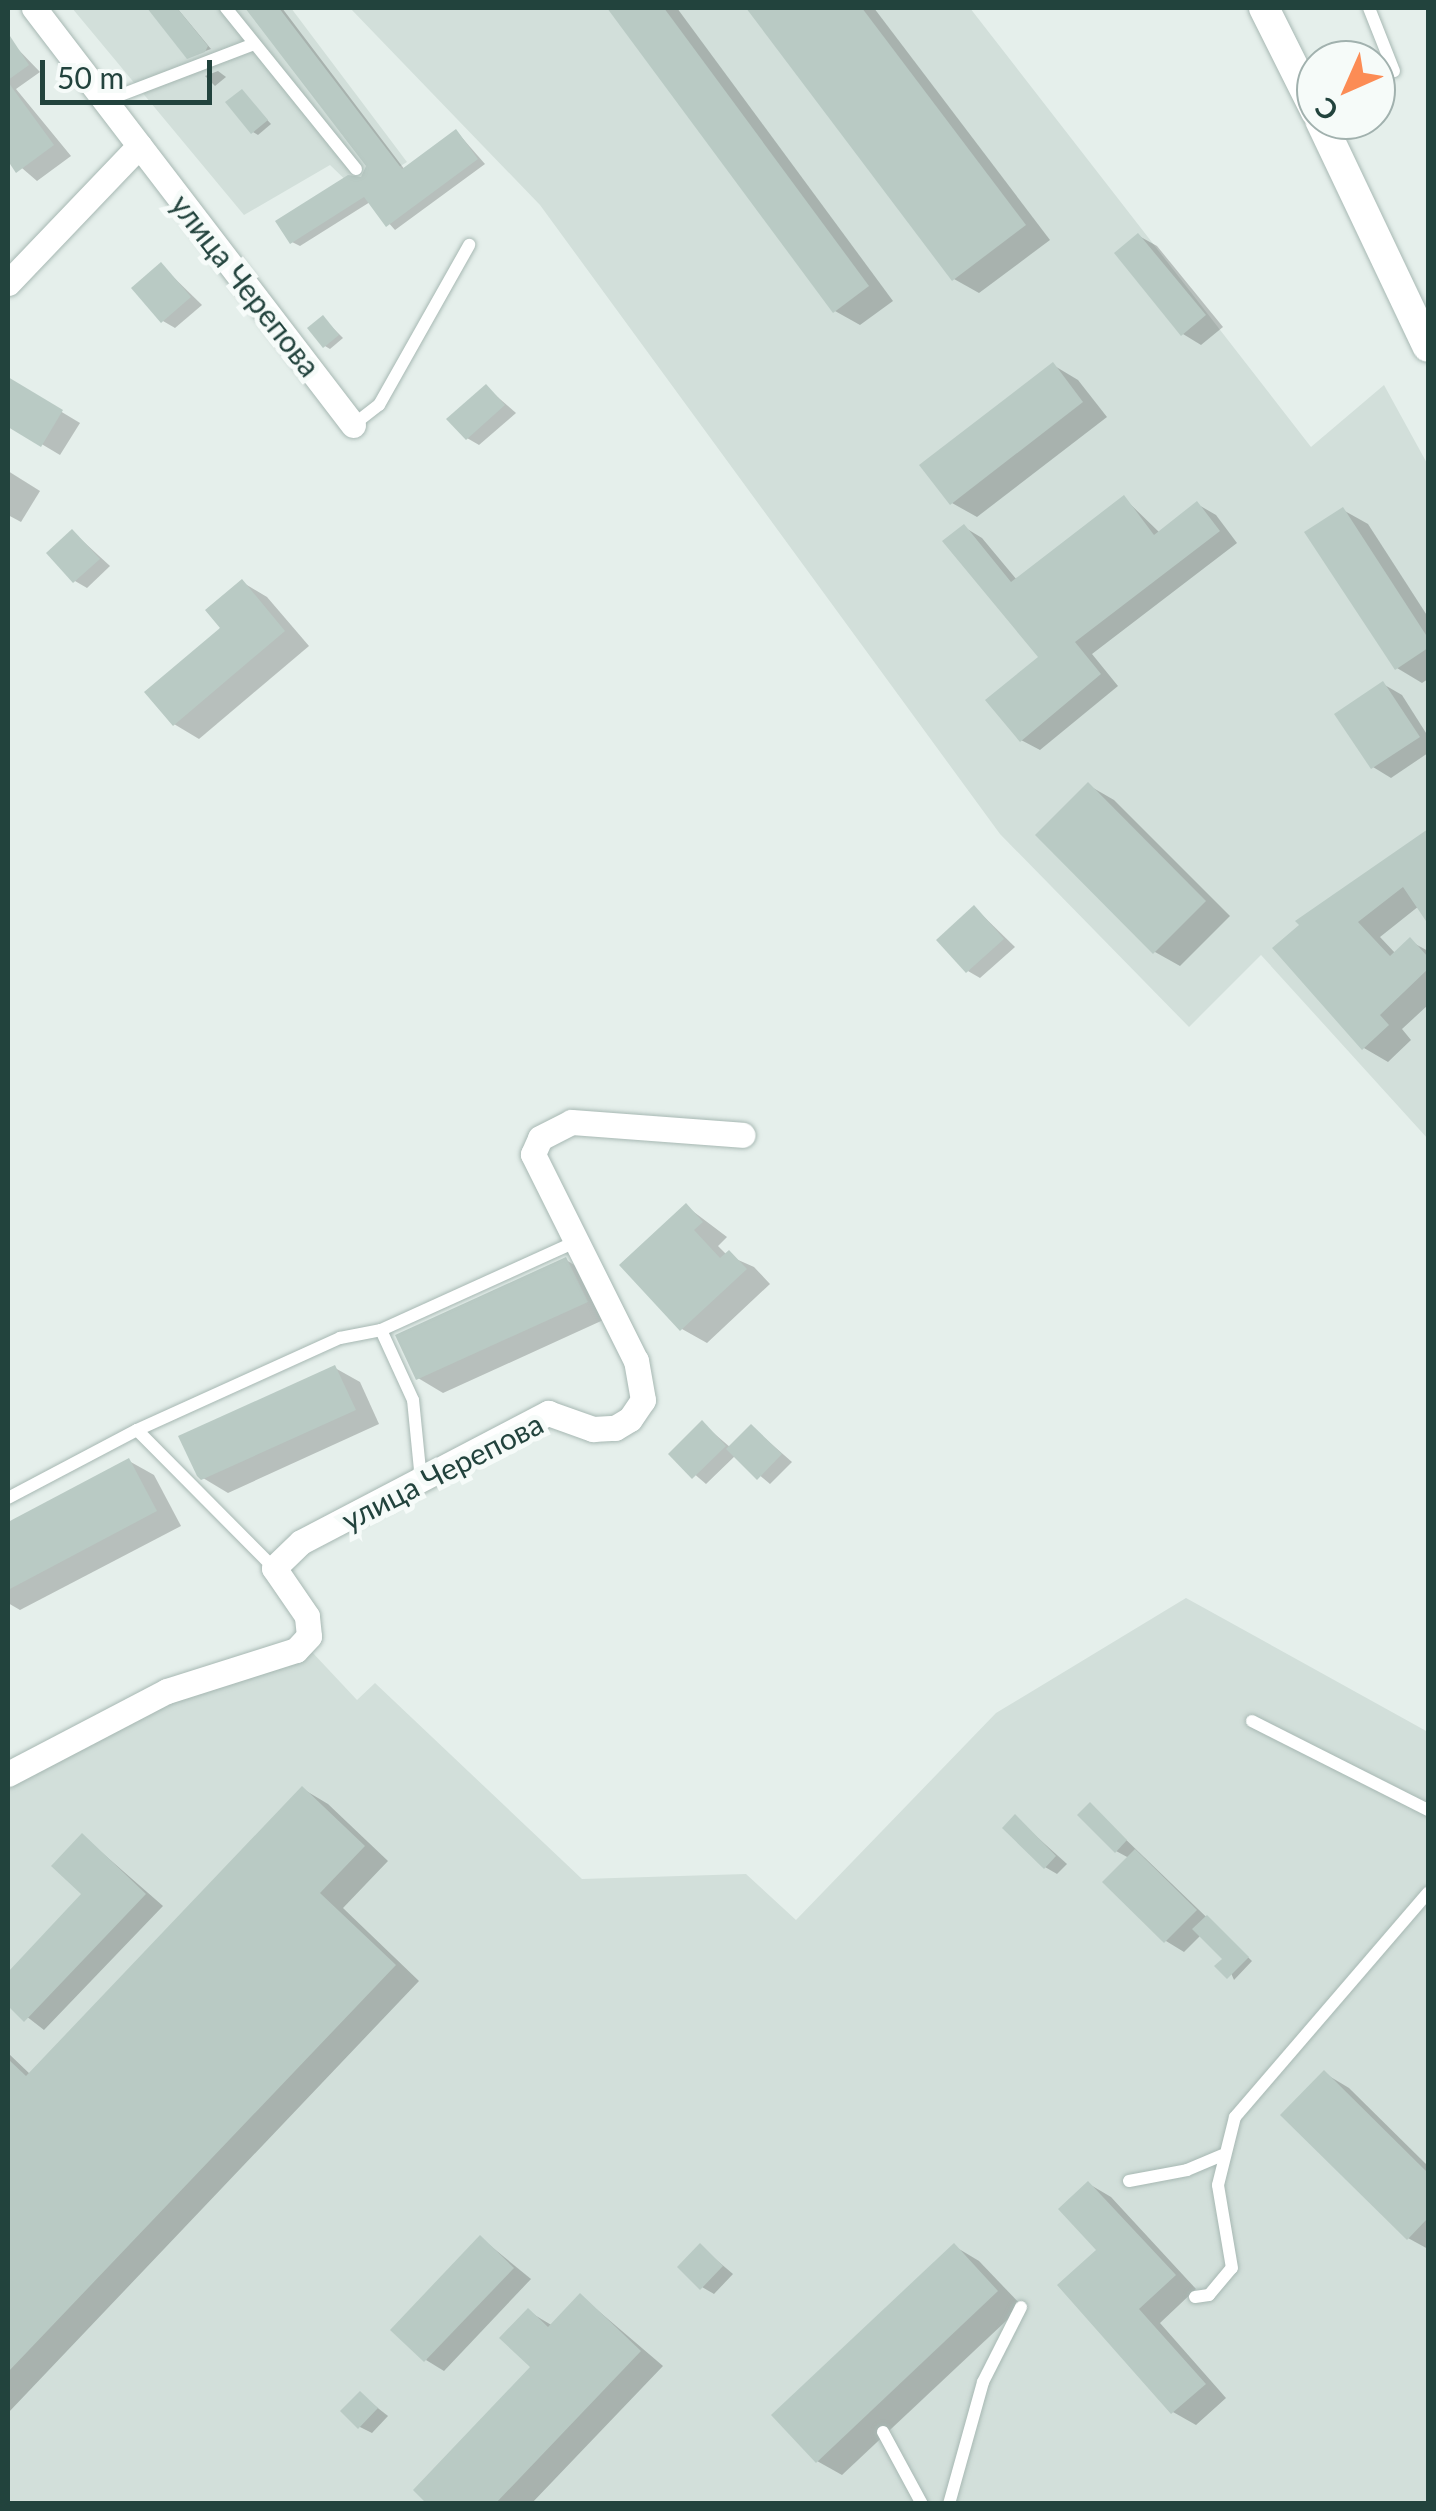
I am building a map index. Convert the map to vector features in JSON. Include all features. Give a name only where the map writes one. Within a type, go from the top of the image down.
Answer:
[{"type":"street","name":"улица Черепова","points":[[34,8],[353,425]]},
{"type":"street","points":[[1264,8],[1296,72]]},
{"type":"street","points":[[1330,140],[1428,347]]},
{"type":"street","points":[[8,284],[139,146]]},
{"type":"street","name":"улица Черепова","points":[[274,1568],[301,1542],[548,1414],[593,1430],[615,1428],[643,1400],[636,1361],[581,1239],[537,1171],[533,1154],[553,1128],[612,1121],[743,1135]]},
{"type":"street","points":[[8,1774],[167,1691],[296,1650],[309,1636],[307,1616],[274,1568]]},
{"type":"lane","points":[[226,8],[356,170]]},
{"type":"lane","points":[[1368,8],[1381,40]]},
{"type":"lane","points":[[105,101],[254,44]]},
{"type":"lane","points":[[353,425],[379,405],[469,245]]},
{"type":"lane","points":[[8,1498],[138,1430],[340,1338],[381,1330],[581,1239]]},
{"type":"lane","points":[[381,1330],[413,1400],[421,1480]]},
{"type":"lane","points":[[138,1430],[274,1568]]},
{"type":"lane","points":[[1252,1721],[1428,1810]]},
{"type":"lane","points":[[1195,2297],[1209,2295],[1232,2268],[1218,2184],[1222,2155],[1252,2091],[1428,1893]]},
{"type":"lane","points":[[1129,2181],[1187,2170],[1222,2155]]},
{"type":"lane","points":[[948,2504],[983,2382],[1021,2307]]},
{"type":"lane","points":[[883,2432],[922,2504]]},
{"type":"shaded area","points":[[72,8],[291,8],[407,162],[358,192],[330,165],[244,215]]},
{"type":"shaded area","points":[[350,8],[970,8],[1311,447],[1384,385],[1428,465],[1428,1139],[1261,955],[1189,1027],[1000,834],[540,205]]},
{"type":"shaded area","points":[[1186,1598],[1428,1732],[1428,2503],[8,2504],[8,1785],[151,1708],[312,1652],[357,1700],[375,1683],[582,1879],[746,1874],[796,1920],[996,1713]]},
{"type":"building","points":[[147,8],[177,8],[208,46],[205,52],[187,59]]},
{"type":"building","points":[[245,8],[279,8],[402,169],[456,129],[478,159],[386,227],[364,197],[290,244],[275,221],[348,175],[361,177],[366,166]]},
{"type":"building","points":[[607,8],[664,8],[869,286],[833,313]]},
{"type":"building","points":[[746,8],[862,8],[1026,225],[952,281]]},
{"type":"building","points":[[8,33],[29,65],[8,80]]},
{"type":"building","points":[[8,82],[54,145],[16,173],[8,161]]},
{"type":"building","points":[[242,89],[268,120],[251,134],[225,102]]},
{"type":"building","points":[[1138,233],[1206,315],[1181,336],[1114,253]]},
{"type":"building","points":[[161,262],[191,297],[161,323],[131,288]]},
{"type":"building","points":[[323,315],[339,335],[323,348],[307,328]]},
{"type":"building","points":[[1053,362],[1083,402],[950,505],[919,465]]},
{"type":"building","points":[[8,377],[63,410],[41,447],[8,427]]},
{"type":"building","points":[[486,384],[505,405],[466,440],[446,419]]},
{"type":"building","points":[[1124,495],[1154,535],[1197,501],[1220,531],[1075,642],[1101,674],[1020,742],[985,700],[1038,657],[942,541],[964,524],[1011,582]]},
{"type":"building","points":[[1343,507],[1428,638],[1428,648],[1395,670],[1304,532]]},
{"type":"building","points":[[72,529],[100,559],[73,583],[46,553]]},
{"type":"building","points":[[242,579],[285,631],[173,726],[144,692],[220,628],[205,610]]},
{"type":"building","points":[[1383,681],[1420,737],[1371,769],[1334,714]]},
{"type":"building","points":[[1088,782],[1206,901],[1153,954],[1035,835]]},
{"type":"building","points":[[1428,829],[1428,924],[1403,887],[1358,922],[1390,956],[1410,937],[1428,957],[1428,969],[1380,1015],[1389,1025],[1362,1050],[1272,948],[1299,925],[1295,921]]},
{"type":"building","points":[[974,905],[1004,939],[966,973],[936,940]]},
{"type":"building","points":[[686,1203],[703,1222],[694,1230],[720,1258],[729,1250],[747,1269],[680,1331],[619,1265]]},
{"type":"building","points":[[566,1257],[588,1302],[416,1380],[395,1335]]},
{"type":"building","points":[[335,1365],[356,1410],[201,1480],[197,1476],[178,1436]]},
{"type":"building","points":[[702,1420],[726,1446],[692,1479],[668,1454]]},
{"type":"building","points":[[751,1424],[782,1454],[757,1480],[726,1449]]},
{"type":"building","points":[[129,1458],[157,1511],[8,1590],[8,1522]]},
{"type":"building","points":[[302,1786],[365,1846],[320,1893],[396,1965],[8,2372],[8,2059],[26,2076]]},
{"type":"building","points":[[1090,1802],[1127,1840],[1115,1853],[1077,1815]]},
{"type":"building","points":[[1015,1814],[1056,1856],[1044,1869],[1002,1828]]},
{"type":"building","points":[[82,1833],[146,1894],[24,2022],[8,2006],[8,1972],[81,1894],[51,1866]]},
{"type":"building","points":[[1135,1849],[1197,1910],[1164,1943],[1102,1882]]},
{"type":"building","points":[[1207,1915],[1249,1957],[1227,1979],[1214,1966],[1222,1959],[1192,1929]]},
{"type":"building","points":[[1324,2070],[1428,2173],[1428,2218],[1407,2240],[1280,2115]]},
{"type":"building","points":[[1088,2181],[1176,2275],[1139,2309],[1206,2384],[1171,2414],[1057,2285],[1096,2250],[1058,2209]]},
{"type":"building","points":[[480,2235],[514,2268],[424,2362],[390,2330]]},
{"type":"building","points":[[700,2243],[723,2266],[700,2290],[677,2267]]},
{"type":"building","points":[[954,2243],[998,2291],[816,2463],[771,2415]]},
{"type":"building","points":[[580,2293],[641,2351],[495,2504],[427,2504],[413,2490],[530,2367],[499,2338],[528,2308],[548,2327]]},
{"type":"building","points":[[360,2391],[378,2408],[358,2429],[340,2411]]}]
